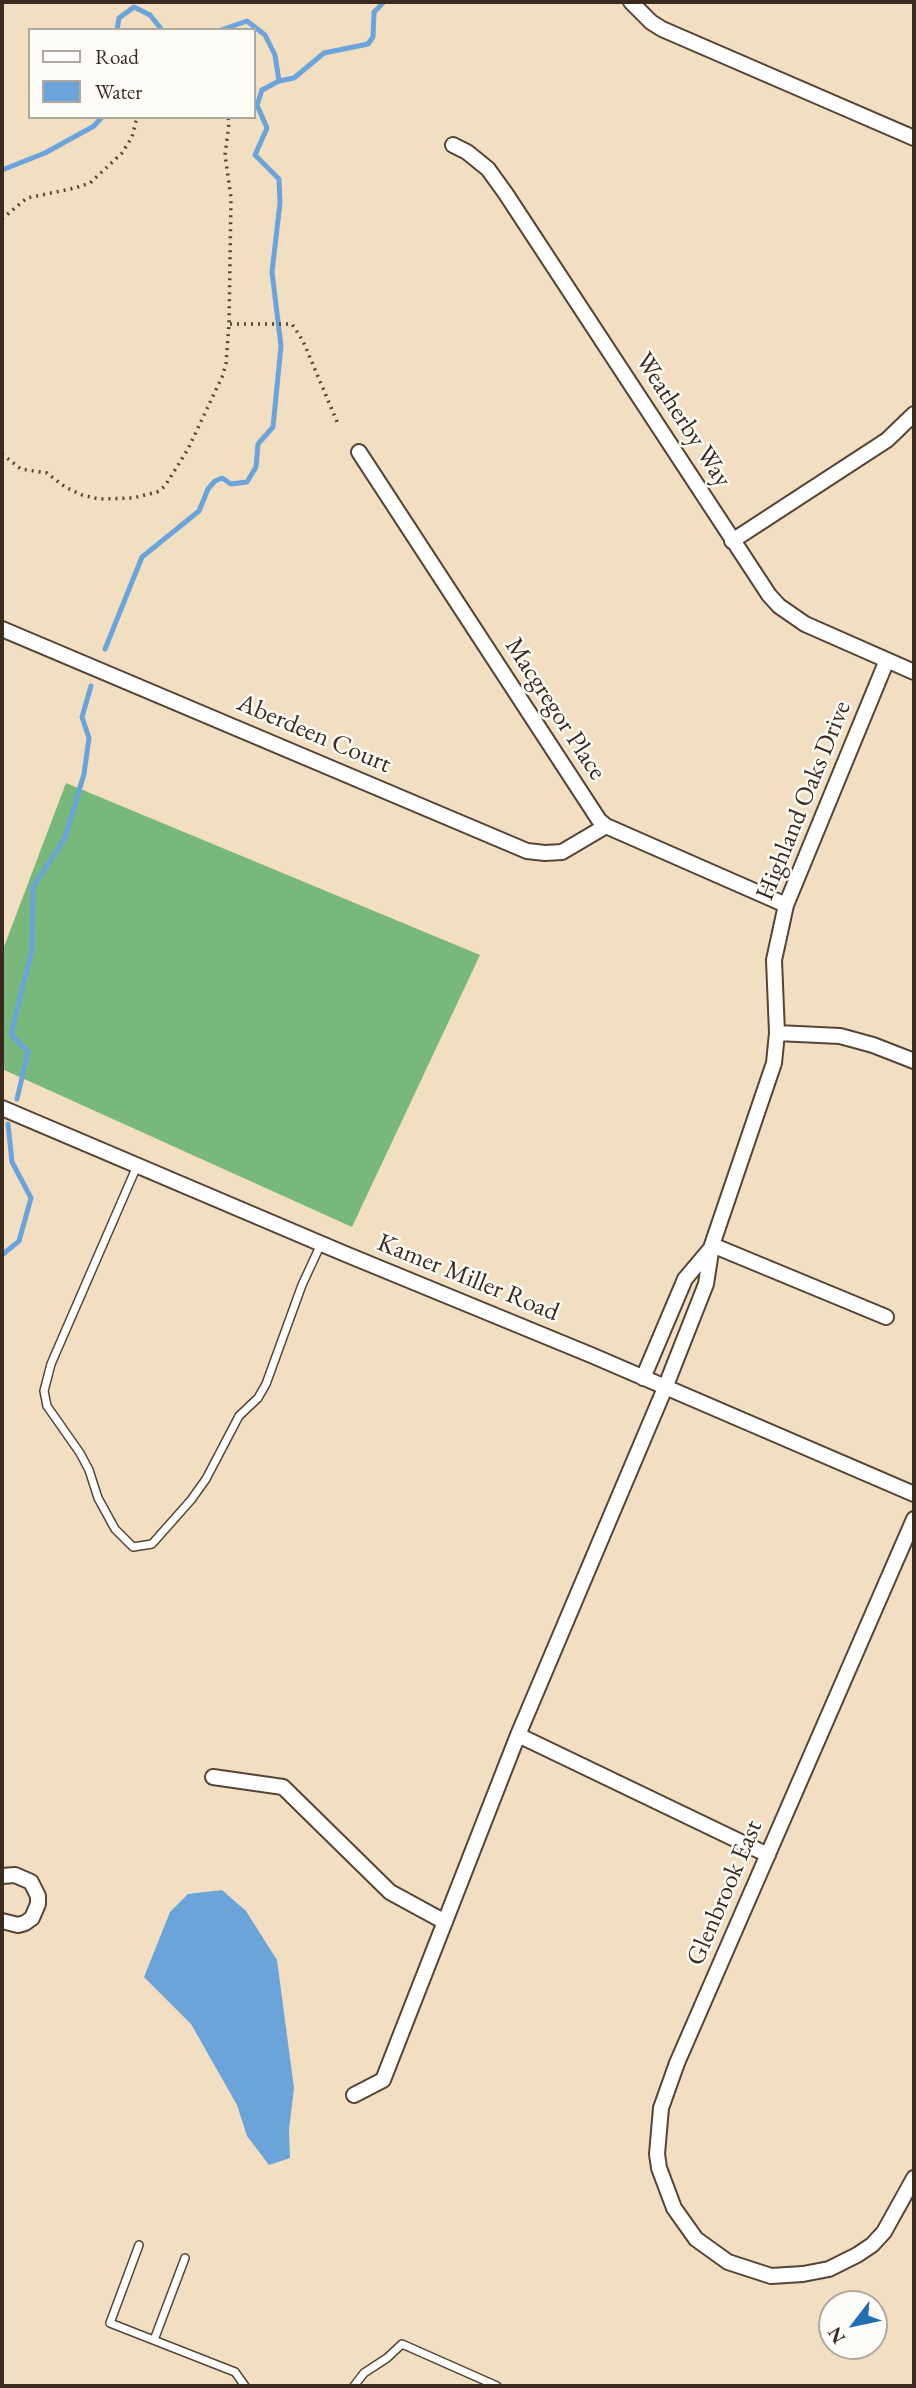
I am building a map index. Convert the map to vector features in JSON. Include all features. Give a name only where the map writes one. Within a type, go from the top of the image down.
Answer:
[{"type":"street","points":[[631,2],[662,29],[914,138]]},
{"type":"street","name":"Weatherby Way","points":[[453,145],[467,152],[488,169],[506,194],[732,541],[779,606],[806,624],[914,672]]},
{"type":"street","points":[[732,541],[887,440],[914,414]]},
{"type":"street","name":"Macgregor Place","points":[[359,452],[582,796],[606,826],[786,905]]},
{"type":"street","name":"Aberdeen Court","points":[[2,629],[527,851],[562,852],[606,826]]},
{"type":"street","name":"Highland Oaks Drive","points":[[354,2095],[383,2080],[518,1735],[665,1388],[706,1284],[712,1245],[774,1063],[778,1034],[774,960],[786,905],[887,660]]},
{"type":"street","points":[[778,1034],[840,1036],[914,1061]]},
{"type":"street","name":"Kamer Miller Road","points":[[2,1108],[914,1494]]},
{"type":"street","points":[[712,1245],[886,1317]]},
{"type":"street","name":"Highland Oaks Drive","points":[[643,1378],[685,1279],[712,1245]]},
{"type":"street","name":"Glenbrook East","points":[[914,1520],[673,2076],[661,2108],[657,2138],[659,2168],[674,2208],[696,2239],[728,2262],[771,2276],[829,2269],[872,2245],[884,2232],[914,2178]]},
{"type":"street","points":[[518,1735],[768,1855]]},
{"type":"street","points":[[213,1777],[283,1787],[390,1892],[445,1922]]},
{"type":"street","points":[[2,1876],[15,1875],[31,1882],[38,1896],[38,1904],[32,1918],[25,1923],[18,1925],[2,1921]]},
{"type":"lane","points":[[137,1166],[51,1364],[44,1391],[47,1406],[80,1453],[115,1529],[133,1547],[152,1544],[191,1500],[206,1479],[239,1416],[262,1391],[302,1285],[321,1244]]},
{"type":"lane","points":[[139,2245],[110,2323],[234,2372],[245,2386]]},
{"type":"lane","points":[[154,2340],[185,2258]]},
{"type":"lane","points":[[354,2386],[364,2374],[402,2344],[496,2386]]},
{"type":"path","points":[[2,219],[27,198],[90,183],[122,153],[132,137],[136,119]]},
{"type":"path","points":[[2,454],[21,469],[47,473],[65,487],[100,499],[133,498],[156,492],[164,486],[188,449],[226,364],[231,197],[225,155],[228,119]]},
{"type":"path","points":[[229,324],[292,324],[303,341],[338,424]]},
{"type":"green space","points":[[66,783],[480,955],[352,1227],[2,1069],[2,952]]},
{"type":"water","points":[[222,1890],[246,1911],[277,1960],[294,2088],[289,2130],[290,2158],[269,2165],[247,2136],[237,2105],[191,2024],[144,1977],[170,1912],[188,1894]]},
{"type":"waterway","points":[[256,28],[265,35],[275,55],[279,81],[294,78],[324,53],[368,44],[373,37],[374,12],[384,2]]},
{"type":"waterway","points":[[117,28],[119,18],[134,7],[150,15],[160,28]]},
{"type":"waterway","points":[[227,28],[247,21],[256,28]]},
{"type":"waterway","points":[[105,649],[142,557],[199,511],[208,489],[215,481],[222,478],[231,484],[247,482],[256,467],[258,444],[273,427],[281,346],[272,272],[280,203],[279,179],[255,155],[267,128],[257,105],[262,90],[279,81]]},
{"type":"waterway","points":[[2,170],[45,153],[94,126],[100,119]]},
{"type":"waterway","points":[[17,1099],[28,1052],[11,1034],[32,949],[33,887],[65,838],[84,774],[89,738],[82,717],[91,686]]},
{"type":"waterway","points":[[2,1255],[19,1241],[31,1198],[12,1162],[8,1124]]}]
